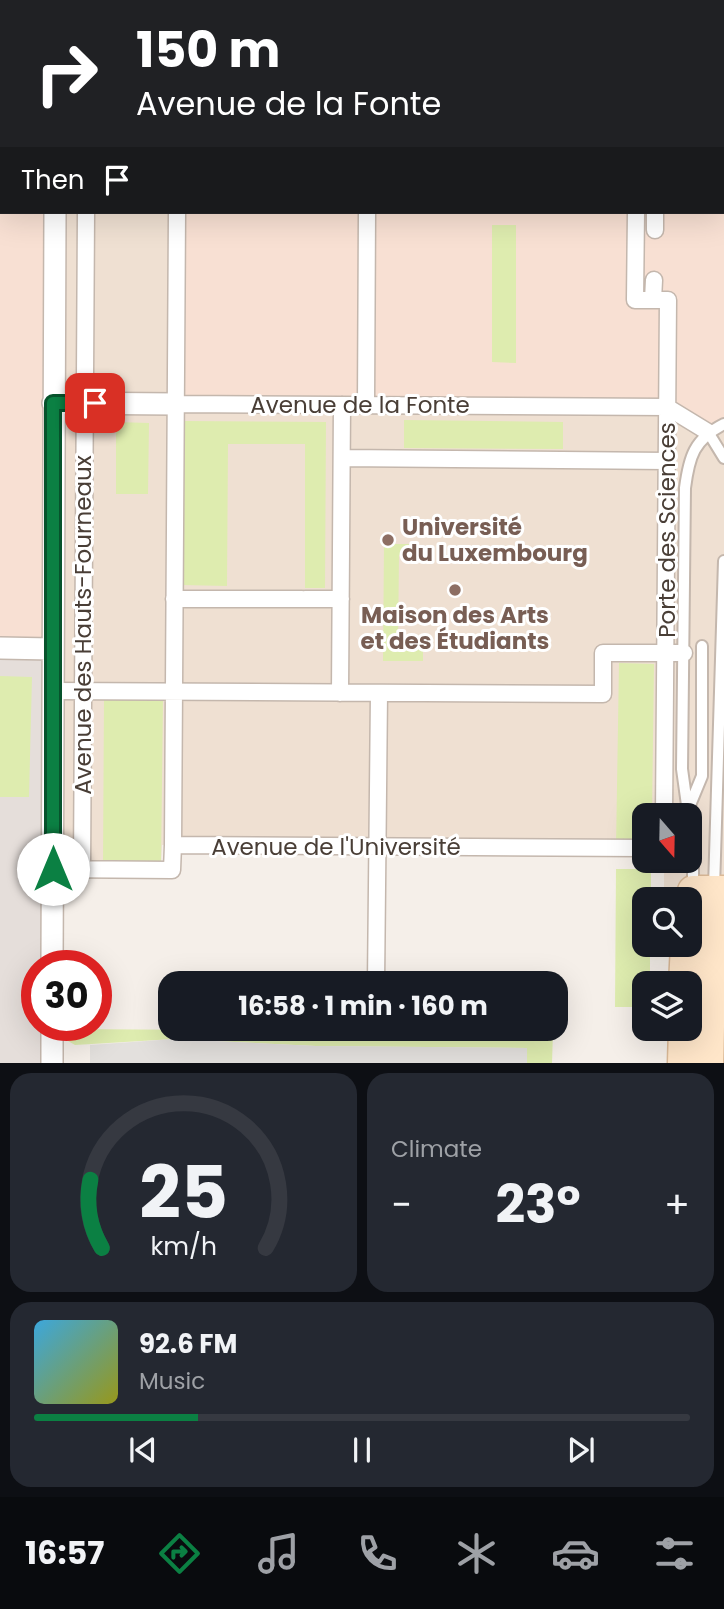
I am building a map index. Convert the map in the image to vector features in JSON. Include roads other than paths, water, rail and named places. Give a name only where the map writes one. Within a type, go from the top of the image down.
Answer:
[{"type":"main road","points":[[706,906],[708,1063]]},
{"type":"main road","points":[[683,1063],[684,1041]]},
{"type":"street","name":"Avenue des Hauts-Fourneaux","points":[[52,950],[55,214]]},
{"type":"street","name":"Avenue des Hauts-Fourneaux","points":[[82,869],[86,214]]},
{"type":"street","points":[[53,869],[172,870],[177,214]]},
{"type":"street","points":[[366,405],[367,214]]},
{"type":"street","points":[[636,214],[635,300],[653,300],[654,281]]},
{"type":"street","points":[[655,214],[655,230]]},
{"type":"street","name":"Porte des Sciences","points":[[653,300],[668,300],[664,803]]},
{"type":"street","name":"Avenue de la Fonte","points":[[53,403],[366,405],[667,400]]},
{"type":"street","points":[[667,400],[708,432]]},
{"type":"street","points":[[340,693],[342,405]]},
{"type":"street","points":[[342,458],[574,465],[667,461]]},
{"type":"street","points":[[174,598],[341,599]]},
{"type":"street","points":[[0,648],[52,649]]},
{"type":"street","points":[[52,691],[603,694],[603,653],[684,653]]},
{"type":"street","points":[[376,971],[379,693]]},
{"type":"street","name":"Avenue de l'Université","points":[[173,845],[632,848]]},
{"type":"street","points":[[52,1041],[52,1063]]},
{"type":"lane","name":"Porte des Sciences","points":[[724,424],[708,432],[724,458]]},
{"type":"lane","points":[[688,803],[682,769],[688,467],[694,447],[708,432]]},
{"type":"lane","points":[[706,906],[724,562]]},
{"type":"lane","points":[[691,803],[702,776],[702,646]]},
{"type":"lane","points":[[700,873],[706,906]]},
{"type":"place","name":"Université du Luxembourg","points":[[388,540]]},
{"type":"place","name":"Maison des Arts et des Étudiants","points":[[455,590]]}]
